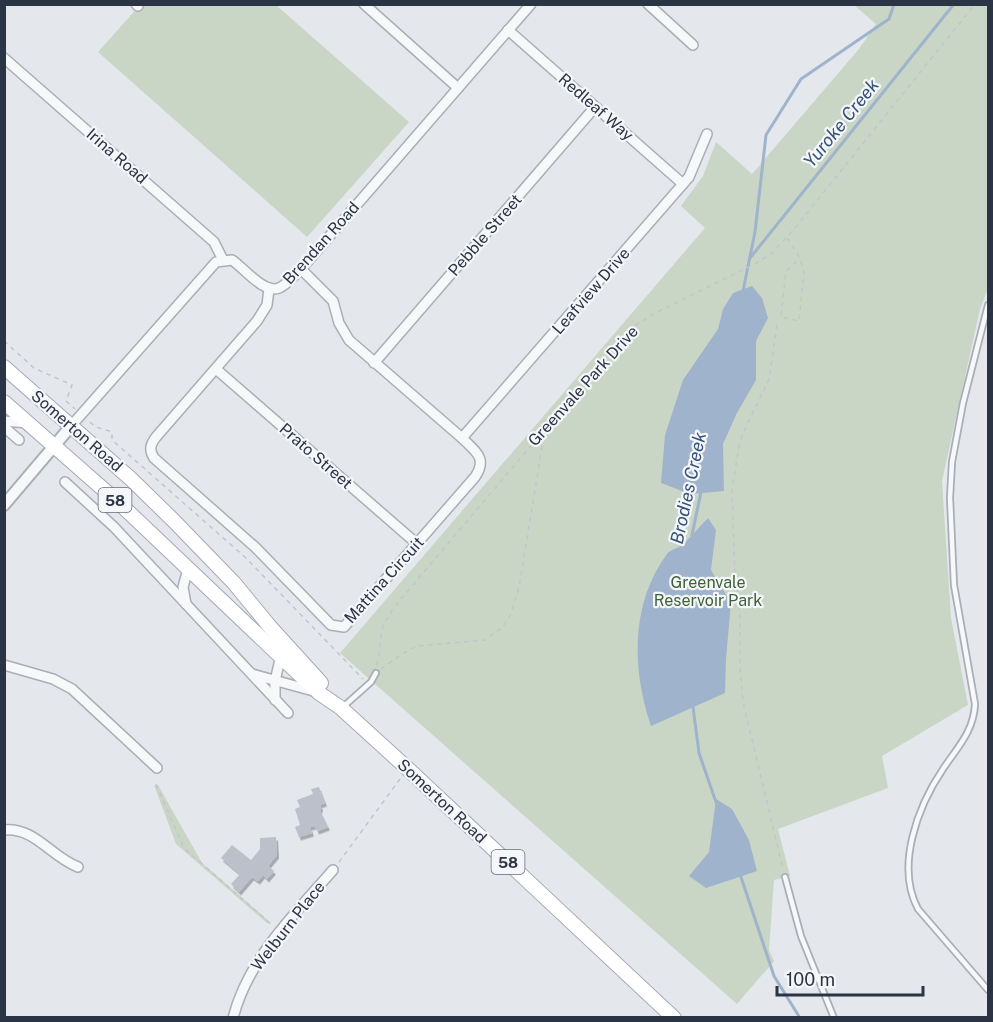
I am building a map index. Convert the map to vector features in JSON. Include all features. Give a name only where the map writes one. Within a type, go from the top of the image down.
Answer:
[{"type":"main road","name":"Somerton Road","points":[[4,367],[131,479],[174,521],[234,583],[341,708]]},
{"type":"main road","name":"Somerton Road","points":[[4,402],[188,569],[319,693],[341,708],[408,769],[674,1017]]},
{"type":"street","name":"Brendan Road","points":[[223,260],[232,260],[269,289],[280,288],[301,270],[531,4]]},
{"type":"street","points":[[648,4],[693,45]]},
{"type":"street","points":[[366,5],[458,88]]},
{"type":"street","name":"Redleaf Way","points":[[508,30],[683,184]]},
{"type":"street","name":"Irina Road","points":[[4,58],[214,242],[223,260]]},
{"type":"street","name":"Pebble Street","points":[[374,363],[595,107]]},
{"type":"street","name":"Leafview Drive","points":[[462,438],[683,184],[696,165],[707,134]]},
{"type":"street","points":[[4,504],[209,268],[223,260]]},
{"type":"street","name":"Mattina Circuit","points":[[269,289],[267,305],[257,321],[156,437],[152,442],[150,452],[255,547],[332,626],[345,627],[480,470],[480,460],[477,452],[462,438],[374,363],[342,332],[333,301],[301,270]]},
{"type":"street","name":"Prato Street","points":[[216,369],[416,543]]},
{"type":"street","name":"Somerton Road","points":[[4,422],[28,423]]},
{"type":"street","points":[[4,428],[19,440]]},
{"type":"street","name":"Somerton Road","points":[[65,482],[107,520],[288,713]]},
{"type":"street","points":[[186,604],[183,587],[188,569]]},
{"type":"street","name":"Somerton Road","points":[[271,628],[280,655],[275,681],[275,699]]},
{"type":"street","points":[[4,665],[53,679],[72,689],[157,768]]},
{"type":"street","name":"Somerton Road","points":[[252,674],[319,693]]},
{"type":"street","points":[[4,830],[13,829],[28,833],[64,862],[78,867]]},
{"type":"street","name":"Welburn Place","points":[[233,1017],[240,995],[253,968],[280,932],[333,870]]},
{"type":"lane","points":[[988,305],[963,403],[952,462],[950,498],[954,585],[975,715],[965,738],[941,771],[928,796],[917,820],[910,851],[911,893],[918,909],[988,990]]},
{"type":"lane","points":[[341,708],[368,684],[376,673]]},
{"type":"lane","points":[[785,877],[801,936],[834,1017]]},
{"type":"path","name":"Greenvale Park Drive","points":[[376,673],[380,633],[388,614],[619,342],[636,325],[657,312],[755,264],[787,238],[975,4]]},
{"type":"path","points":[[787,238],[800,258],[804,272],[799,321],[781,317],[786,271],[800,258]]},
{"type":"path","points":[[777,325],[769,379],[742,433],[732,490],[743,702],[785,877]]},
{"type":"path","points":[[4,341],[34,368],[72,385],[66,401],[96,427],[112,432],[112,440],[246,558],[368,684]]},
{"type":"path","points":[[376,673],[417,646],[485,640],[502,628],[511,614],[519,587],[543,441],[549,423]]},
{"type":"path","points":[[333,870],[408,769]]},
{"type":"path","points":[[156,784],[184,848],[280,932]]},
{"type":"green space","points":[[140,5],[276,5],[409,122],[307,237],[98,52]]},
{"type":"green space","name":"Greenvale Reservoir Park","points":[[854,5],[988,5],[988,288],[980,309],[942,481],[951,618],[968,705],[882,756],[888,788],[778,829],[790,876],[774,880],[769,950],[774,961],[737,1004],[340,653],[705,228],[681,206],[703,176],[716,142],[752,174],[859,49],[876,24]]},
{"type":"green space","points":[[154,785],[158,785],[202,863],[269,921],[267,923],[176,844]]},
{"type":"water","points":[[752,286],[762,298],[768,318],[756,341],[756,380],[723,444],[724,491],[690,494],[661,483],[665,435],[683,380],[718,329],[723,309],[733,293]]},
{"type":"water","points":[[708,518],[716,530],[711,570],[731,603],[725,693],[651,726],[640,683],[638,660],[638,638],[646,594],[667,554],[682,545]]},
{"type":"water","points":[[716,799],[732,809],[749,840],[757,871],[706,888],[689,876],[709,852]]},
{"type":"building","points":[[319,787],[325,803],[319,805],[321,806],[320,811],[328,827],[317,831],[315,826],[310,827],[312,833],[299,837],[295,827],[300,825],[295,809],[300,807],[297,800],[313,794],[311,789]]},
{"type":"building","points":[[276,837],[277,855],[268,866],[274,871],[267,879],[263,875],[258,881],[252,877],[239,892],[231,884],[240,874],[221,858],[232,845],[251,860],[260,849],[260,838]]},
{"type":"waterway","name":"Brodies Creek","points":[[743,291],[755,232],[766,135],[801,79],[889,19],[894,4]]},
{"type":"waterway","name":"Yuroke Creek","points":[[750,258],[954,4]]},
{"type":"waterway","name":"Brodies Creek","points":[[692,535],[701,492]]},
{"type":"waterway","name":"Brodies Creek","points":[[693,707],[699,753],[717,805]]},
{"type":"waterway","name":"Brodies Creek","points":[[740,874],[774,976],[800,1018]]}]
